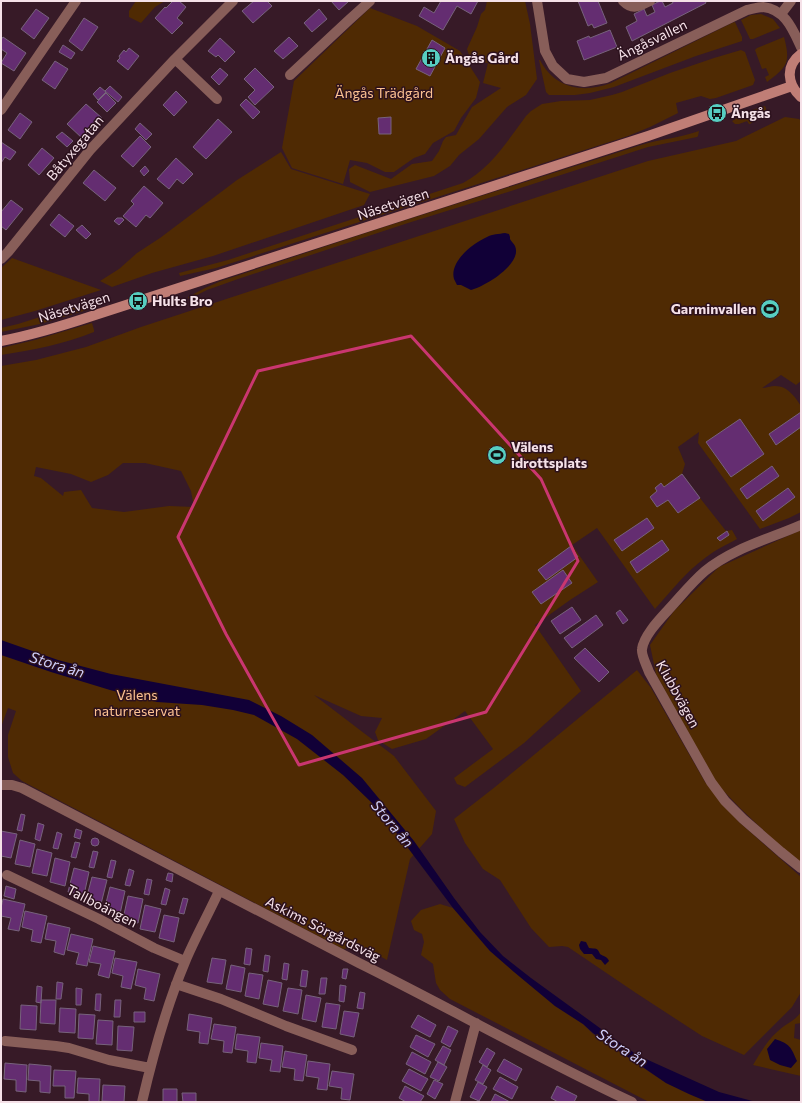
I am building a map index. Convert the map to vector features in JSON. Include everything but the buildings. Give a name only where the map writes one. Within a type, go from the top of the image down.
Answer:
[{"type":"street","points":[[1,110],[76,1]]},
{"type":"street","name":"Båtyxegatan","points":[[1,259],[90,150],[175,59],[233,1]]},
{"type":"street","points":[[290,75],[370,1]]},
{"type":"street","name":"Ängåsvallen","points":[[537,1],[545,51],[553,66],[567,79],[584,82],[606,78],[747,10],[763,7],[781,14]]},
{"type":"street","points":[[623,1],[627,5],[633,7],[637,7],[650,1]]},
{"type":"street","points":[[791,1],[781,14],[792,28],[801,47]]},
{"type":"street","points":[[801,54],[792,63],[790,71],[792,86],[801,97]]},
{"type":"street","points":[[175,59],[217,99]]},
{"type":"street","name":"Näsetvägen","points":[[1,341],[52,329],[132,304],[640,138],[792,86]]},
{"type":"street","name":"Klubbvägen","points":[[801,525],[741,550],[706,570],[694,580],[655,624],[646,638],[642,649],[649,672],[712,782],[725,801],[743,819],[801,868]]},
{"type":"street","name":"Askims Sörgårdsväg","points":[[1,786],[12,785],[22,788],[476,1023],[616,1099],[632,1102]]},
{"type":"street","name":"Tallboängen","points":[[7,875],[100,919],[154,948],[185,962]]},
{"type":"street","points":[[142,1102],[150,1068],[176,984],[219,891]]},
{"type":"street","points":[[176,984],[221,999],[286,1026],[352,1050]]},
{"type":"street","points":[[455,1102],[476,1023]]},
{"type":"street","points":[[5,1042],[69,1048],[109,1060],[150,1068]]},
{"type":"highlighted area","points":[[411,336],[541,479],[578,561],[486,712],[299,765],[226,634],[178,537],[258,371]]},
{"type":"green space","points":[[136,1],[165,1],[155,7],[141,23],[129,17],[129,11]]},
{"type":"green space","points":[[487,1],[525,1],[530,24],[537,79],[526,95],[507,107],[479,139],[459,155],[450,166],[434,176],[370,192],[350,182],[349,169],[355,165],[391,179],[412,164],[432,161],[446,137],[456,135],[472,107],[501,88],[483,83],[488,63],[471,61],[467,49],[481,14],[485,10]]},
{"type":"green space","name":"Ängås Trädgård","points":[[370,8],[417,26],[460,51],[480,82],[476,98],[461,118],[454,131],[433,143],[425,154],[414,158],[394,172],[385,172],[367,163],[350,160],[343,184],[292,168],[282,148],[294,81]]},
{"type":"green space","points":[[761,14],[773,19],[780,28],[750,39],[741,20],[751,15]]},
{"type":"green space","points":[[735,22],[742,37],[742,41],[696,56],[614,87],[575,95],[549,95],[546,92],[539,60],[553,77],[561,82],[570,86],[590,88],[611,83]]},
{"type":"green space","points":[[784,37],[787,53],[786,64],[767,82],[765,77],[769,75],[766,68],[762,69],[755,50]]},
{"type":"green space","points":[[741,50],[745,52],[755,80],[753,85],[716,98],[710,99],[701,96],[676,103],[678,113],[628,136],[216,268],[180,276],[179,273],[228,260],[463,183],[482,170],[490,162],[506,144],[526,116],[542,104],[561,101],[590,100],[612,95],[670,73]]},
{"type":"green space","points":[[765,106],[767,111],[766,113],[750,124],[747,121],[735,124],[732,121],[752,110]]},
{"type":"green space","name":"Välens naturreservat","points":[[785,117],[799,119],[801,121],[801,381],[796,385],[781,375],[762,388],[780,386],[791,393],[801,406],[801,512],[760,529],[698,443],[699,432],[678,447],[685,464],[682,474],[726,531],[732,530],[737,539],[713,552],[698,563],[655,609],[597,528],[572,545],[598,582],[535,625],[581,691],[524,743],[465,787],[457,784],[454,778],[493,749],[465,711],[426,739],[392,749],[378,740],[375,732],[382,718],[361,716],[314,695],[394,756],[436,811],[432,834],[410,859],[387,960],[359,945],[356,947],[343,949],[22,781],[13,773],[8,757],[8,735],[16,711],[8,708],[1,727],[1,366],[36,360],[86,347],[141,327],[648,161],[736,141]],"holes":[[[123,463],[145,463],[181,471],[191,491],[194,507],[169,506],[124,512],[92,508],[81,490],[64,492],[63,496],[41,478],[34,476],[36,467],[71,474],[91,482],[108,475]]]},
{"type":"green space","points":[[699,131],[697,137],[648,147],[408,223],[238,279],[207,290],[189,299],[188,297],[221,281],[375,230],[641,145]]},
{"type":"green space","points":[[281,152],[291,169],[370,194],[364,205],[213,256],[152,273],[112,287],[100,281],[119,269],[137,253],[160,238],[237,180]]},
{"type":"green space","points":[[12,258],[101,290],[1,320],[1,268]]},
{"type":"green space","points":[[86,303],[87,310],[40,324],[1,332],[1,328]]},
{"type":"green space","points":[[92,323],[94,332],[83,336],[48,346],[1,355],[1,348],[35,340]]},
{"type":"green space","points":[[801,530],[801,862],[782,848],[715,782],[656,674],[650,645],[674,611],[719,567]]},
{"type":"green space","points":[[637,670],[651,688],[705,782],[739,822],[801,877],[801,992],[792,1007],[744,1055],[702,1036],[568,947],[549,947],[531,928],[500,880],[483,869],[465,843],[454,819]]},
{"type":"green space","points":[[440,904],[453,908],[490,951],[555,1006],[583,1024],[593,1034],[666,1083],[708,1102],[649,1102],[450,999],[440,990],[436,983],[433,964],[421,955],[424,942],[422,934],[414,930],[411,921],[421,910]]},
{"type":"green space","points":[[801,1012],[801,1023],[795,1024],[794,1038],[801,1040],[801,1076],[753,1065],[773,1036],[796,1018]]},
{"type":"water","points":[[505,233],[509,234],[510,239],[515,246],[516,253],[508,267],[493,280],[477,288],[471,290],[461,285],[457,285],[453,273],[455,266],[463,254],[469,248],[489,236]]},
{"type":"water","name":"Stora ån","points":[[1,640],[58,660],[111,674],[249,700],[281,716],[312,735],[362,778],[414,841],[480,932],[503,956],[637,1055],[719,1092],[756,1102],[708,1102],[689,1094],[666,1083],[555,1006],[490,951],[453,908],[402,840],[371,802],[343,775],[297,739],[254,715],[202,705],[157,702],[110,690],[51,672],[1,655]]},
{"type":"water","points":[[581,941],[586,942],[589,948],[597,949],[600,954],[609,961],[605,965],[601,960],[596,959],[592,954],[584,954],[579,945]]},
{"type":"water","points":[[775,1039],[787,1044],[793,1052],[797,1061],[791,1068],[770,1060],[767,1049]]},
{"type":"place","name":"Ängås Gård","points":[[431,58]]},
{"type":"place","name":"Ängås","points":[[717,113]]},
{"type":"place","name":"Hults Bro","points":[[138,301]]},
{"type":"place","name":"Garminvallen","points":[[770,309]]},
{"type":"place","name":"Välens idrottsplats","points":[[497,455]]}]
